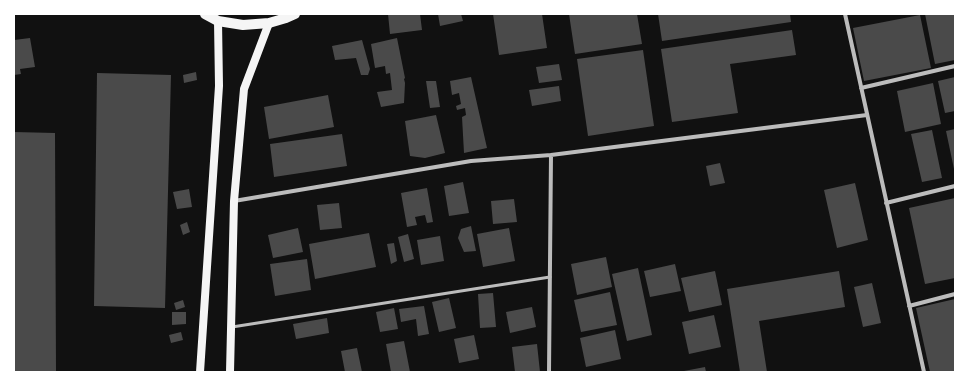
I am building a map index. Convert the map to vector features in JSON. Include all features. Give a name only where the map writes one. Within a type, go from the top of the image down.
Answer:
[{"type":"main road","points":[[205,14],[218,20],[243,25],[269,24],[295,14]]},
{"type":"main road","points":[[200,372],[219,86],[218,20]]},
{"type":"main road","points":[[230,372],[234,201],[244,89],[269,24]]},
{"type":"street","points":[[845,14],[924,372]]},
{"type":"street","points":[[861,88],[955,66]]},
{"type":"street","points":[[234,201],[471,161],[552,155],[867,115]]},
{"type":"street","points":[[549,372],[552,155]]},
{"type":"street","points":[[886,203],[955,186]]},
{"type":"street","points":[[909,306],[955,294]]},
{"type":"lane","points":[[230,327],[550,277]]},
{"type":"building","points":[[388,14],[420,14],[422,30],[390,34]]},
{"type":"building","points":[[438,14],[461,14],[463,21],[440,26]]},
{"type":"building","points":[[493,14],[542,14],[547,48],[499,55]]},
{"type":"building","points":[[569,14],[637,14],[642,44],[575,54]]},
{"type":"building","points":[[658,14],[790,14],[791,22],[662,41]]},
{"type":"building","points":[[925,14],[955,14],[955,60],[935,64]]},
{"type":"building","points":[[920,15],[931,68],[864,81],[853,28]]},
{"type":"building","points":[[792,30],[796,55],[730,64],[738,113],[672,122],[661,49]]},
{"type":"building","points":[[30,38],[35,67],[20,69],[21,74],[14,75],[14,40]]},
{"type":"building","points":[[397,38],[405,78],[404,103],[381,107],[377,92],[392,90],[390,73],[386,74],[385,66],[375,68],[371,44]]},
{"type":"building","points":[[362,40],[370,69],[368,75],[361,75],[356,58],[335,60],[332,46]]},
{"type":"building","points":[[643,50],[654,126],[588,136],[577,59]]},
{"type":"building","points":[[559,64],[562,80],[539,83],[536,67]]},
{"type":"building","points":[[196,72],[197,80],[184,83],[183,75]]},
{"type":"building","points":[[97,73],[171,75],[165,308],[94,306]]},
{"type":"building","points":[[471,77],[487,148],[464,153],[462,117],[466,115],[465,108],[457,110],[456,106],[461,104],[459,93],[452,95],[450,81]]},
{"type":"building","points":[[955,77],[955,111],[945,113],[938,81]]},
{"type":"building","points":[[426,81],[436,81],[440,107],[430,108]]},
{"type":"building","points":[[933,83],[941,124],[905,132],[897,91]]},
{"type":"building","points":[[559,86],[561,101],[532,106],[529,90]]},
{"type":"building","points":[[328,95],[334,127],[269,139],[264,107]]},
{"type":"building","points":[[436,115],[445,153],[425,158],[410,156],[405,121]]},
{"type":"building","points":[[955,129],[955,169],[954,169],[946,131]]},
{"type":"building","points":[[932,130],[942,178],[922,182],[911,134]]},
{"type":"building","points":[[14,132],[55,133],[56,372],[14,372]]},
{"type":"building","points":[[342,134],[347,166],[274,177],[270,144]]},
{"type":"building","points":[[720,163],[725,183],[710,186],[706,166]]},
{"type":"building","points":[[463,182],[469,213],[449,216],[444,186]]},
{"type":"building","points":[[855,183],[868,240],[837,248],[824,190]]},
{"type":"building","points":[[427,188],[433,222],[427,223],[425,215],[415,217],[417,225],[407,227],[401,193]]},
{"type":"building","points":[[189,189],[192,207],[177,209],[173,192]]},
{"type":"building","points":[[955,198],[955,278],[925,284],[909,208]]},
{"type":"building","points":[[514,199],[517,222],[493,224],[491,201]]},
{"type":"building","points":[[339,203],[342,228],[320,230],[317,205]]},
{"type":"building","points":[[187,222],[190,232],[183,235],[180,225]]},
{"type":"building","points":[[471,226],[476,251],[464,252],[458,238],[461,229]]},
{"type":"building","points":[[298,228],[303,252],[273,258],[268,235]]},
{"type":"building","points":[[509,228],[515,261],[483,267],[477,234]]},
{"type":"building","points":[[369,233],[376,267],[315,279],[309,244]]},
{"type":"building","points":[[408,234],[414,259],[404,262],[398,237]]},
{"type":"building","points":[[440,236],[444,261],[421,265],[417,240]]},
{"type":"building","points":[[394,243],[397,261],[391,264],[387,244]]},
{"type":"building","points":[[606,257],[612,287],[577,295],[571,264]]},
{"type":"building","points":[[307,259],[311,290],[275,296],[270,264]]},
{"type":"building","points":[[675,264],[681,291],[650,297],[644,271]]},
{"type":"building","points":[[638,268],[652,335],[627,341],[612,274]]},
{"type":"building","points":[[715,271],[722,305],[689,312],[681,278]]},
{"type":"building","points":[[839,271],[845,307],[759,321],[767,372],[740,372],[727,289]]},
{"type":"building","points":[[872,283],[881,323],[863,327],[854,287]]},
{"type":"building","points":[[610,292],[617,325],[581,332],[574,300]]},
{"type":"building","points":[[493,293],[496,327],[480,328],[478,294]]},
{"type":"building","points":[[449,298],[456,328],[439,332],[432,302]]},
{"type":"building","points":[[955,299],[955,372],[930,372],[916,308]]},
{"type":"building","points":[[183,300],[185,307],[176,310],[174,303]]},
{"type":"building","points":[[424,306],[429,334],[418,336],[416,319],[401,322],[399,309]]},
{"type":"building","points":[[532,307],[536,327],[510,333],[506,312]]},
{"type":"building","points":[[394,308],[398,329],[380,332],[376,312]]},
{"type":"building","points":[[172,312],[186,312],[186,324],[172,325]]},
{"type":"building","points":[[714,315],[721,347],[689,354],[682,322]]},
{"type":"building","points":[[327,318],[329,333],[296,339],[293,324]]},
{"type":"building","points":[[615,330],[621,359],[586,367],[580,338]]},
{"type":"building","points":[[181,332],[183,340],[171,343],[169,335]]},
{"type":"building","points":[[474,335],[479,359],[459,363],[454,339]]},
{"type":"building","points":[[404,341],[410,372],[391,372],[386,344]]},
{"type":"building","points":[[537,344],[540,372],[515,372],[512,347]]},
{"type":"building","points":[[357,348],[362,372],[345,372],[341,351]]},
{"type":"building","points":[[705,367],[706,372],[684,372],[684,371]]}]
